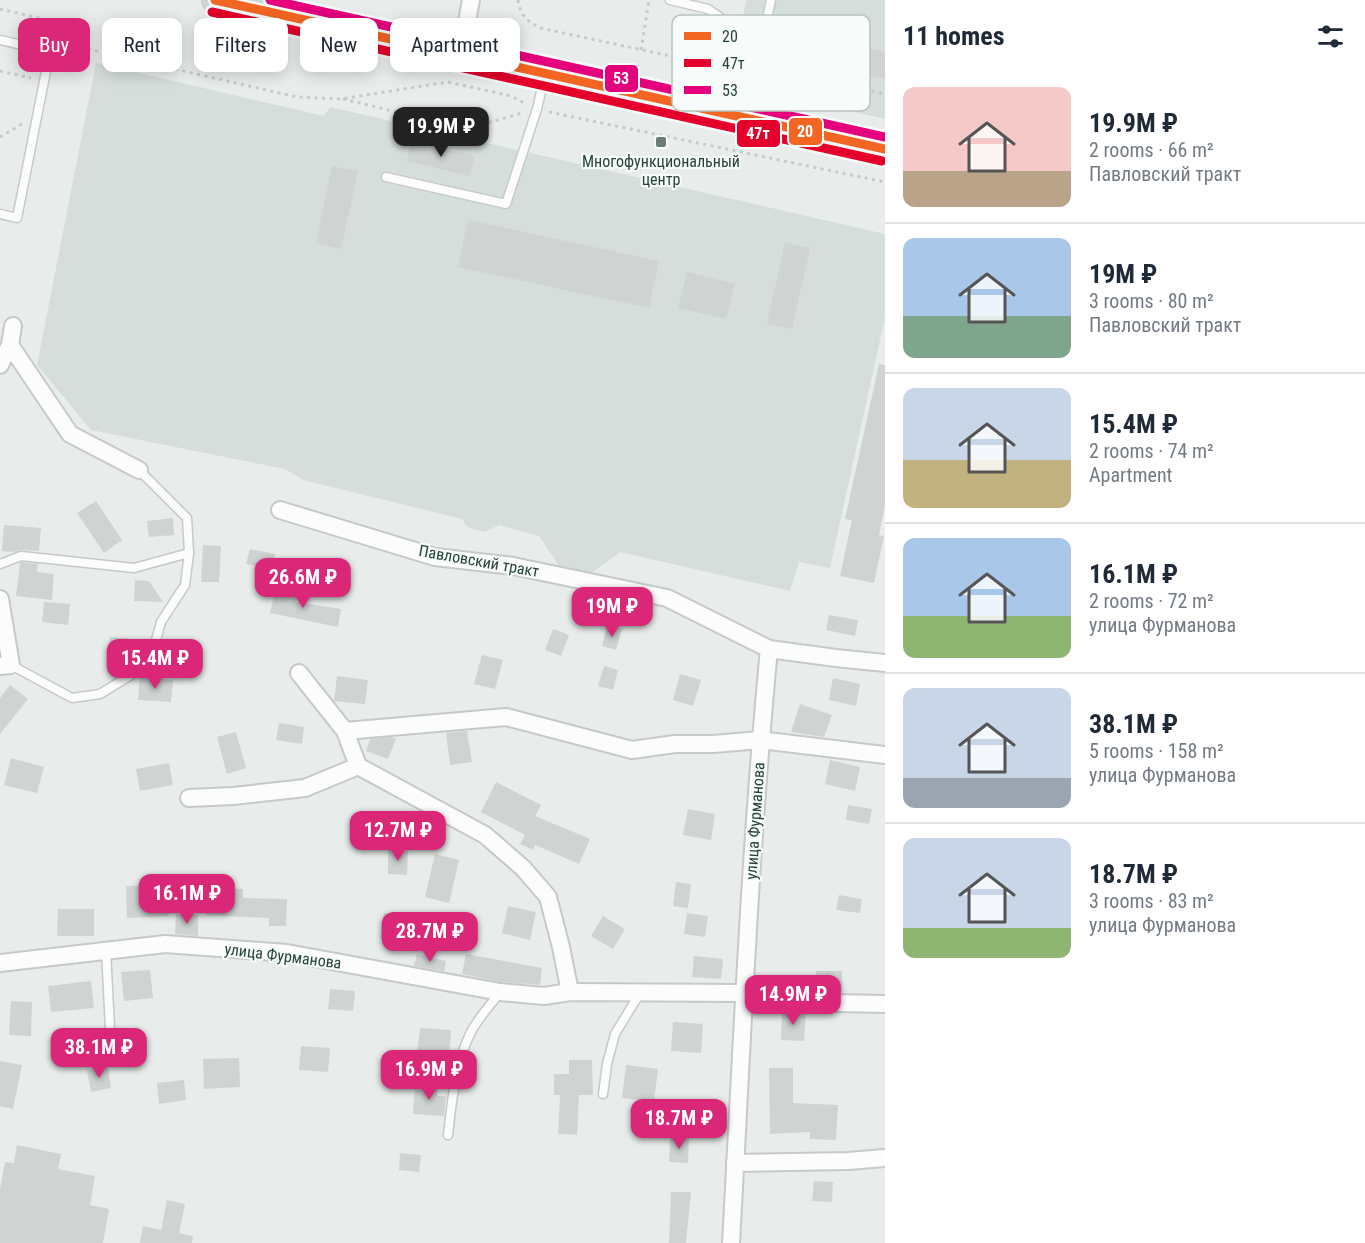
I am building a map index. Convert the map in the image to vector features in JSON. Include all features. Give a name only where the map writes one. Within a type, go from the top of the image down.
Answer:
[{"type":"main road","points":[[215,0],[390,38]]},
{"type":"main road","points":[[520,68],[672,102]]},
{"type":"main road","points":[[715,111],[885,149]]},
{"type":"street","points":[[468,18],[471,0]]},
{"type":"street","points":[[0,365],[8,334]]},
{"type":"street","points":[[8,334],[70,434],[139,470]]},
{"type":"street","name":"Павловский тракт","points":[[280,510],[435,557],[513,566],[667,598],[769,649],[885,663]]},
{"type":"street","points":[[0,599],[5,666]]},
{"type":"street","name":"улица Фурманова","points":[[731,1243],[743,993],[760,740],[769,649]]},
{"type":"street","points":[[299,673],[345,731],[358,766],[485,835],[523,868],[548,897],[570,992]]},
{"type":"street","points":[[345,731],[506,717],[632,750],[675,744],[760,740],[885,755]]},
{"type":"street","points":[[189,798],[305,788],[358,766]]},
{"type":"street","name":"улица Фурманова","points":[[0,963],[165,944],[287,953],[500,992],[544,996],[570,992],[743,993]]},
{"type":"street","points":[[743,993],[834,1003],[885,1004]]},
{"type":"street","points":[[735,1164],[885,1158]]},
{"type":"lane","points":[[670,0],[708,9],[717,15]]},
{"type":"lane","points":[[768,15],[771,0]]},
{"type":"lane","points":[[0,40],[18,44]]},
{"type":"lane","points":[[0,214],[17,218],[46,72]]},
{"type":"lane","points":[[386,177],[506,204],[546,74]]},
{"type":"lane","points":[[746,118],[747,111]]},
{"type":"lane","points":[[5,666],[72,698],[100,694],[144,667],[153,651],[161,622],[185,585],[189,553],[187,518],[139,470]]},
{"type":"lane","points":[[0,564],[21,556],[134,568],[189,553]]},
{"type":"lane","points":[[106,949],[110,1029]]},
{"type":"lane","points":[[448,1135],[455,1080],[462,1054],[470,1033],[500,992]]},
{"type":"lane","points":[[603,1094],[607,1064],[615,1034],[640,993]]},
{"type":"path","points":[[518,0],[526,21],[540,28],[672,56]]},
{"type":"path","points":[[641,50],[649,0]]},
{"type":"path","points":[[0,9],[39,18],[73,41],[92,50],[297,97],[341,99],[466,129],[537,109]]},
{"type":"path","points":[[0,71],[45,81]]},
{"type":"path","points":[[341,99],[448,82],[511,96],[537,109],[885,182]]},
{"type":"path","points":[[870,91],[885,94]]},
{"type":"path","points":[[0,137],[38,114]]},
{"type":"shaded area","points":[[746,0],[885,0],[885,119],[850,111],[870,111],[870,15],[743,15]]},
{"type":"shaded area","points":[[96,63],[102,64],[102,72],[135,72],[324,116],[330,107],[885,234],[885,317],[830,568],[799,562],[790,591],[620,552],[590,574],[560,567],[539,536],[499,525],[485,532],[467,527],[462,519],[303,480],[285,469],[91,430],[37,365]]},
{"type":"building","points":[[870,48],[885,52],[885,79],[870,75]]},
{"type":"building","points":[[411,141],[475,156],[470,176],[407,161]]},
{"type":"building","points":[[332,166],[358,171],[341,249],[316,243]]},
{"type":"building","points":[[468,220],[659,261],[649,308],[458,267]]},
{"type":"building","points":[[785,242],[810,248],[792,329],[767,324]]},
{"type":"building","points":[[687,272],[735,284],[726,319],[678,308]]},
{"type":"building","points":[[879,364],[885,365],[885,505],[879,535],[884,536],[874,583],[840,576],[852,520],[845,519]]},
{"type":"building","points":[[96,501],[122,540],[104,553],[77,513]]},
{"type":"building","points":[[173,518],[174,535],[149,537],[147,521]]},
{"type":"building","points":[[4,525],[41,528],[39,551],[2,551]]},
{"type":"building","points":[[203,545],[221,546],[219,582],[201,582]]},
{"type":"building","points":[[250,549],[275,554],[272,570],[246,564]]},
{"type":"building","points":[[22,562],[38,564],[37,572],[54,574],[52,600],[16,596]]},
{"type":"building","points":[[135,580],[149,581],[163,602],[134,601]]},
{"type":"building","points":[[276,586],[298,590],[296,602],[341,609],[338,627],[270,613]]},
{"type":"building","points":[[44,602],[70,604],[68,625],[42,622]]},
{"type":"building","points":[[829,615],[858,620],[855,636],[826,630]]},
{"type":"building","points":[[607,626],[622,629],[616,650],[602,646]]},
{"type":"building","points":[[553,629],[569,635],[561,656],[545,650]]},
{"type":"building","points":[[110,637],[143,640],[139,662],[108,659]]},
{"type":"building","points":[[482,655],[503,660],[495,689],[474,684]]},
{"type":"building","points":[[604,666],[618,670],[613,690],[598,686]]},
{"type":"building","points":[[680,674],[701,680],[693,706],[673,700]]},
{"type":"building","points":[[337,676],[368,680],[365,704],[334,701]]},
{"type":"building","points":[[140,677],[173,680],[171,702],[138,700]]},
{"type":"building","points":[[833,678],[860,684],[856,706],[829,700]]},
{"type":"building","points":[[10,685],[28,699],[0,734],[0,698]]},
{"type":"building","points":[[800,704],[832,715],[824,737],[791,732]]},
{"type":"building","points":[[279,723],[304,727],[302,744],[276,740]]},
{"type":"building","points":[[467,731],[472,762],[450,765],[446,733]]},
{"type":"building","points":[[236,732],[246,768],[227,774],[217,737]]},
{"type":"building","points":[[392,737],[396,739],[388,759],[366,751],[370,739]]},
{"type":"building","points":[[11,758],[44,767],[37,793],[4,785]]},
{"type":"building","points":[[830,760],[860,767],[855,791],[825,784]]},
{"type":"building","points":[[169,763],[173,785],[140,791],[136,769]]},
{"type":"building","points":[[496,782],[541,805],[535,816],[590,839],[579,864],[535,845],[533,850],[520,844],[525,835],[481,812]]},
{"type":"building","points":[[848,805],[872,809],[869,824],[846,820]]},
{"type":"building","points":[[688,809],[715,814],[711,840],[683,835]]},
{"type":"building","points":[[388,850],[408,851],[407,875],[388,874]]},
{"type":"building","points":[[435,854],[459,860],[449,903],[425,897]]},
{"type":"building","points":[[676,882],[691,884],[688,908],[673,906]]},
{"type":"building","points":[[168,885],[169,916],[127,918],[126,886]]},
{"type":"building","points":[[207,888],[243,889],[243,898],[287,899],[286,926],[269,926],[269,918],[206,915]]},
{"type":"building","points":[[839,895],[862,899],[860,913],[836,910]]},
{"type":"building","points":[[508,906],[536,912],[530,940],[502,933]]},
{"type":"building","points":[[58,909],[94,909],[94,936],[57,936]]},
{"type":"building","points":[[384,913],[406,916],[405,943],[380,938]]},
{"type":"building","points":[[687,913],[708,916],[705,937],[684,934]]},
{"type":"building","points":[[176,914],[198,915],[198,936],[175,934]]},
{"type":"building","points":[[603,916],[625,929],[613,949],[591,936]]},
{"type":"building","points":[[417,954],[446,961],[444,971],[414,966]]},
{"type":"building","points":[[466,954],[542,968],[540,985],[501,982],[462,974]]},
{"type":"building","points":[[694,956],[723,959],[721,979],[692,977]]},
{"type":"building","points":[[150,970],[153,998],[124,1001],[121,972]]},
{"type":"building","points":[[816,971],[842,971],[842,993],[817,991]]},
{"type":"building","points":[[91,981],[94,1008],[51,1012],[48,986]]},
{"type":"building","points":[[330,989],[355,991],[353,1011],[328,1009]]},
{"type":"building","points":[[11,1001],[32,1002],[31,1036],[9,1035]]},
{"type":"building","points":[[782,1012],[806,1013],[804,1041],[781,1040]]},
{"type":"building","points":[[673,1022],[703,1024],[701,1053],[671,1051]]},
{"type":"building","points":[[420,1028],[451,1030],[449,1057],[417,1054]]},
{"type":"building","points":[[301,1046],[330,1048],[328,1072],[299,1070]]},
{"type":"building","points":[[239,1058],[240,1087],[204,1089],[203,1059]]},
{"type":"building","points":[[569,1060],[592,1060],[593,1095],[579,1095],[577,1135],[558,1134],[560,1095],[554,1095],[554,1074],[569,1074]]},
{"type":"building","points":[[0,1061],[22,1065],[13,1109],[0,1106]]},
{"type":"building","points":[[626,1065],[658,1069],[654,1102],[622,1098]]},
{"type":"building","points":[[108,1067],[111,1088],[91,1092],[87,1071]]},
{"type":"building","points":[[769,1068],[793,1068],[793,1103],[838,1105],[836,1140],[810,1139],[810,1132],[770,1134]]},
{"type":"building","points":[[184,1080],[186,1100],[159,1104],[157,1083]]},
{"type":"building","points":[[415,1085],[438,1086],[437,1096],[446,1096],[444,1116],[413,1114]]},
{"type":"building","points":[[670,1137],[689,1138],[688,1163],[669,1162]]},
{"type":"building","points":[[17,1145],[61,1154],[58,1169],[95,1176],[90,1205],[109,1209],[103,1243],[0,1243],[0,1189],[5,1162],[14,1163]]},
{"type":"building","points":[[400,1153],[421,1155],[419,1172],[399,1170]]},
{"type":"building","points":[[814,1181],[833,1182],[832,1202],[812,1201]]},
{"type":"building","points":[[671,1192],[691,1192],[686,1243],[669,1243]]},
{"type":"building","points":[[167,1200],[185,1204],[179,1233],[193,1236],[192,1243],[140,1243],[143,1226],[161,1230]]},
{"type":"transit line","name":"20","points":[[215,0],[672,102]]},
{"type":"transit line","name":"53","points":[[270,0],[672,90]]},
{"type":"transit line","name":"47т","points":[[212,12],[882,161]]},
{"type":"transit line","name":"20","points":[[714,111],[885,149]]},
{"type":"transit line","name":"53","points":[[768,111],[885,137]]},
{"type":"place","name":"Многофункциональный центр","points":[[661,142]]}]
